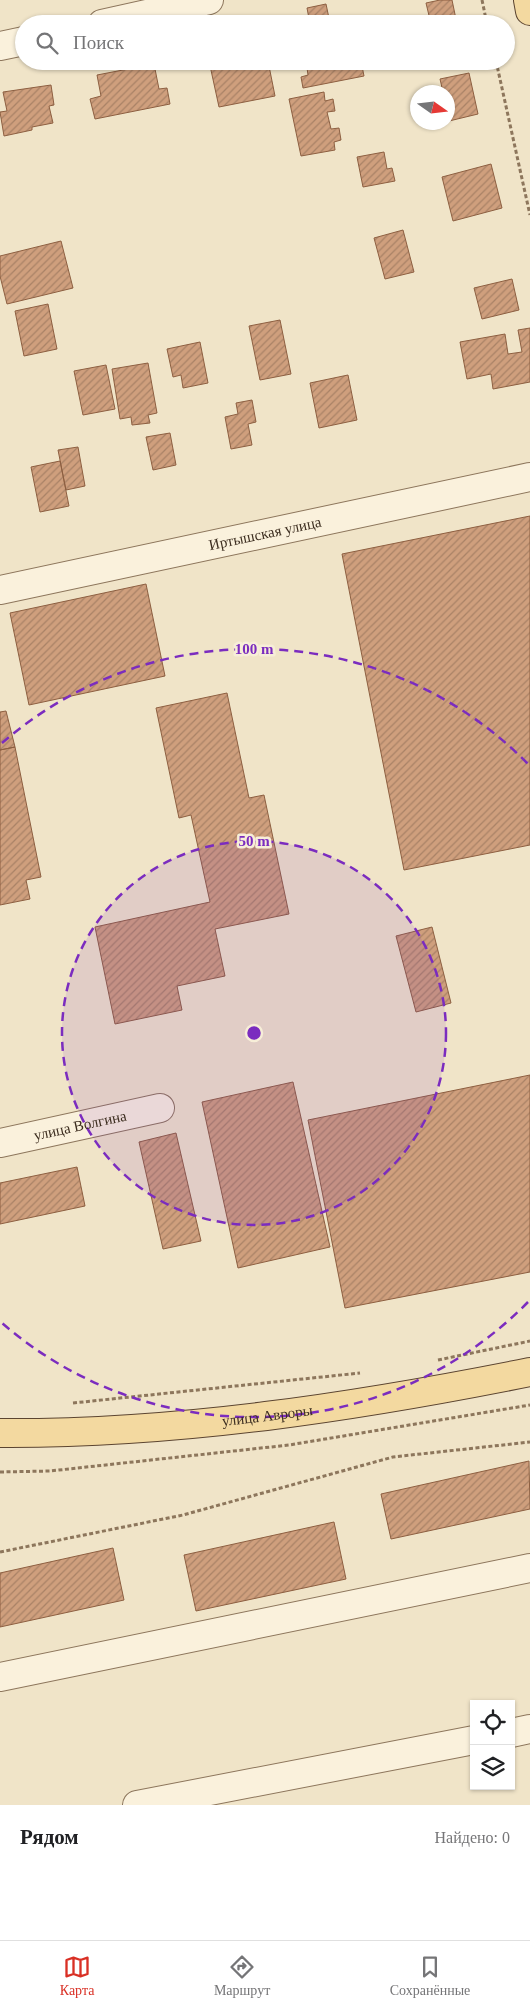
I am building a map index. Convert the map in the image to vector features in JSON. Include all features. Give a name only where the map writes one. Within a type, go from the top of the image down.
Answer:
[{"type":"main road","points":[[528,0],[530,11]]},
{"type":"main road","name":"улица Авроры","points":[[0,1433],[92,1431],[235,1421],[406,1397],[530,1372]]},
{"type":"street","points":[[142,15],[209,0]]},
{"type":"street","points":[[0,46],[15,43]]},
{"type":"street","name":"Иртышская улица","points":[[0,590],[530,477]]},
{"type":"street","name":"улица Волгина","points":[[0,1143],[160,1108]]},
{"type":"street","points":[[0,1677],[530,1568]]},
{"type":"street","points":[[515,1731],[530,1729]]},
{"type":"street","points":[[137,1805],[470,1741]]},
{"type":"path","points":[[482,0],[486,15]]},
{"type":"path","points":[[498,70],[530,215]]},
{"type":"path","points":[[434,1361],[530,1341]]},
{"type":"path","points":[[70,1403],[366,1373]]},
{"type":"path","points":[[0,1552],[183,1515],[393,1457],[530,1442]]},
{"type":"building","points":[[452,0],[455,15],[429,15],[426,3]]},
{"type":"building","points":[[326,4],[328,15],[308,15],[307,8]]},
{"type":"building","points":[[123,70],[155,70],[159,89],[167,88],[170,104],[95,119],[90,99],[101,96],[97,75]]},
{"type":"building","points":[[211,70],[270,70],[275,96],[219,107]]},
{"type":"building","points":[[307,70],[363,70],[364,76],[303,88],[301,77],[308,75]]},
{"type":"building","points":[[469,73],[478,114],[455,120],[455,85],[441,85],[440,79]]},
{"type":"building","points":[[51,85],[54,105],[49,106],[53,123],[32,127],[32,130],[4,136],[0,112],[7,111],[3,92]]},
{"type":"building","points":[[324,92],[325,101],[333,99],[335,111],[327,112],[331,129],[339,128],[341,140],[334,142],[335,150],[301,156],[289,99]]},
{"type":"building","points":[[384,152],[387,169],[392,168],[395,181],[363,187],[357,157]]},
{"type":"building","points":[[491,164],[502,208],[453,221],[442,177]]},
{"type":"building","points":[[403,230],[414,272],[385,279],[374,238]]},
{"type":"building","points":[[61,241],[73,288],[7,304],[0,276],[0,256]]},
{"type":"building","points":[[512,279],[519,310],[482,319],[474,288]]},
{"type":"building","points":[[48,304],[57,349],[24,356],[15,311]]},
{"type":"building","points":[[280,320],[291,374],[260,380],[249,326]]},
{"type":"building","points":[[530,328],[530,382],[493,389],[491,374],[467,379],[460,342],[505,334],[508,354],[522,352],[518,330]]},
{"type":"building","points":[[200,342],[208,383],[183,388],[181,375],[173,377],[167,349]]},
{"type":"building","points":[[148,363],[157,413],[148,415],[150,423],[132,425],[131,417],[120,419],[112,369]]},
{"type":"building","points":[[106,365],[115,409],[83,415],[74,371]]},
{"type":"building","points":[[348,375],[357,420],[319,428],[310,383]]},
{"type":"building","points":[[252,400],[256,422],[248,424],[252,445],[231,449],[225,417],[238,414],[236,403]]},
{"type":"building","points":[[170,433],[176,465],[153,470],[146,437]]},
{"type":"building","points":[[78,447],[85,486],[66,490],[58,450]]},
{"type":"building","points":[[60,461],[69,506],[40,512],[31,467]]},
{"type":"building","points":[[530,516],[530,845],[404,870],[342,554]]},
{"type":"building","points":[[146,584],[165,676],[29,705],[10,613]]},
{"type":"building","points":[[227,693],[249,798],[264,795],[289,914],[215,929],[225,976],[177,986],[182,1010],[115,1024],[95,927],[210,902],[191,815],[179,818],[156,708]]},
{"type":"building","points":[[6,711],[15,747],[0,750],[0,712]]},
{"type":"building","points":[[15,747],[41,877],[26,880],[30,899],[0,905],[0,750]]},
{"type":"building","points":[[432,927],[451,1003],[416,1012],[396,936]]},
{"type":"building","points":[[530,1075],[530,1272],[345,1308],[308,1120]]},
{"type":"building","points":[[293,1082],[330,1247],[238,1268],[202,1102]]},
{"type":"building","points":[[176,1133],[201,1241],[163,1249],[139,1142]]},
{"type":"building","points":[[77,1167],[85,1206],[0,1224],[0,1183]]},
{"type":"building","points":[[529,1461],[530,1509],[391,1539],[381,1494]]},
{"type":"building","points":[[334,1522],[346,1579],[196,1611],[184,1555]]},
{"type":"building","points":[[113,1548],[124,1600],[0,1627],[0,1573]]}]
